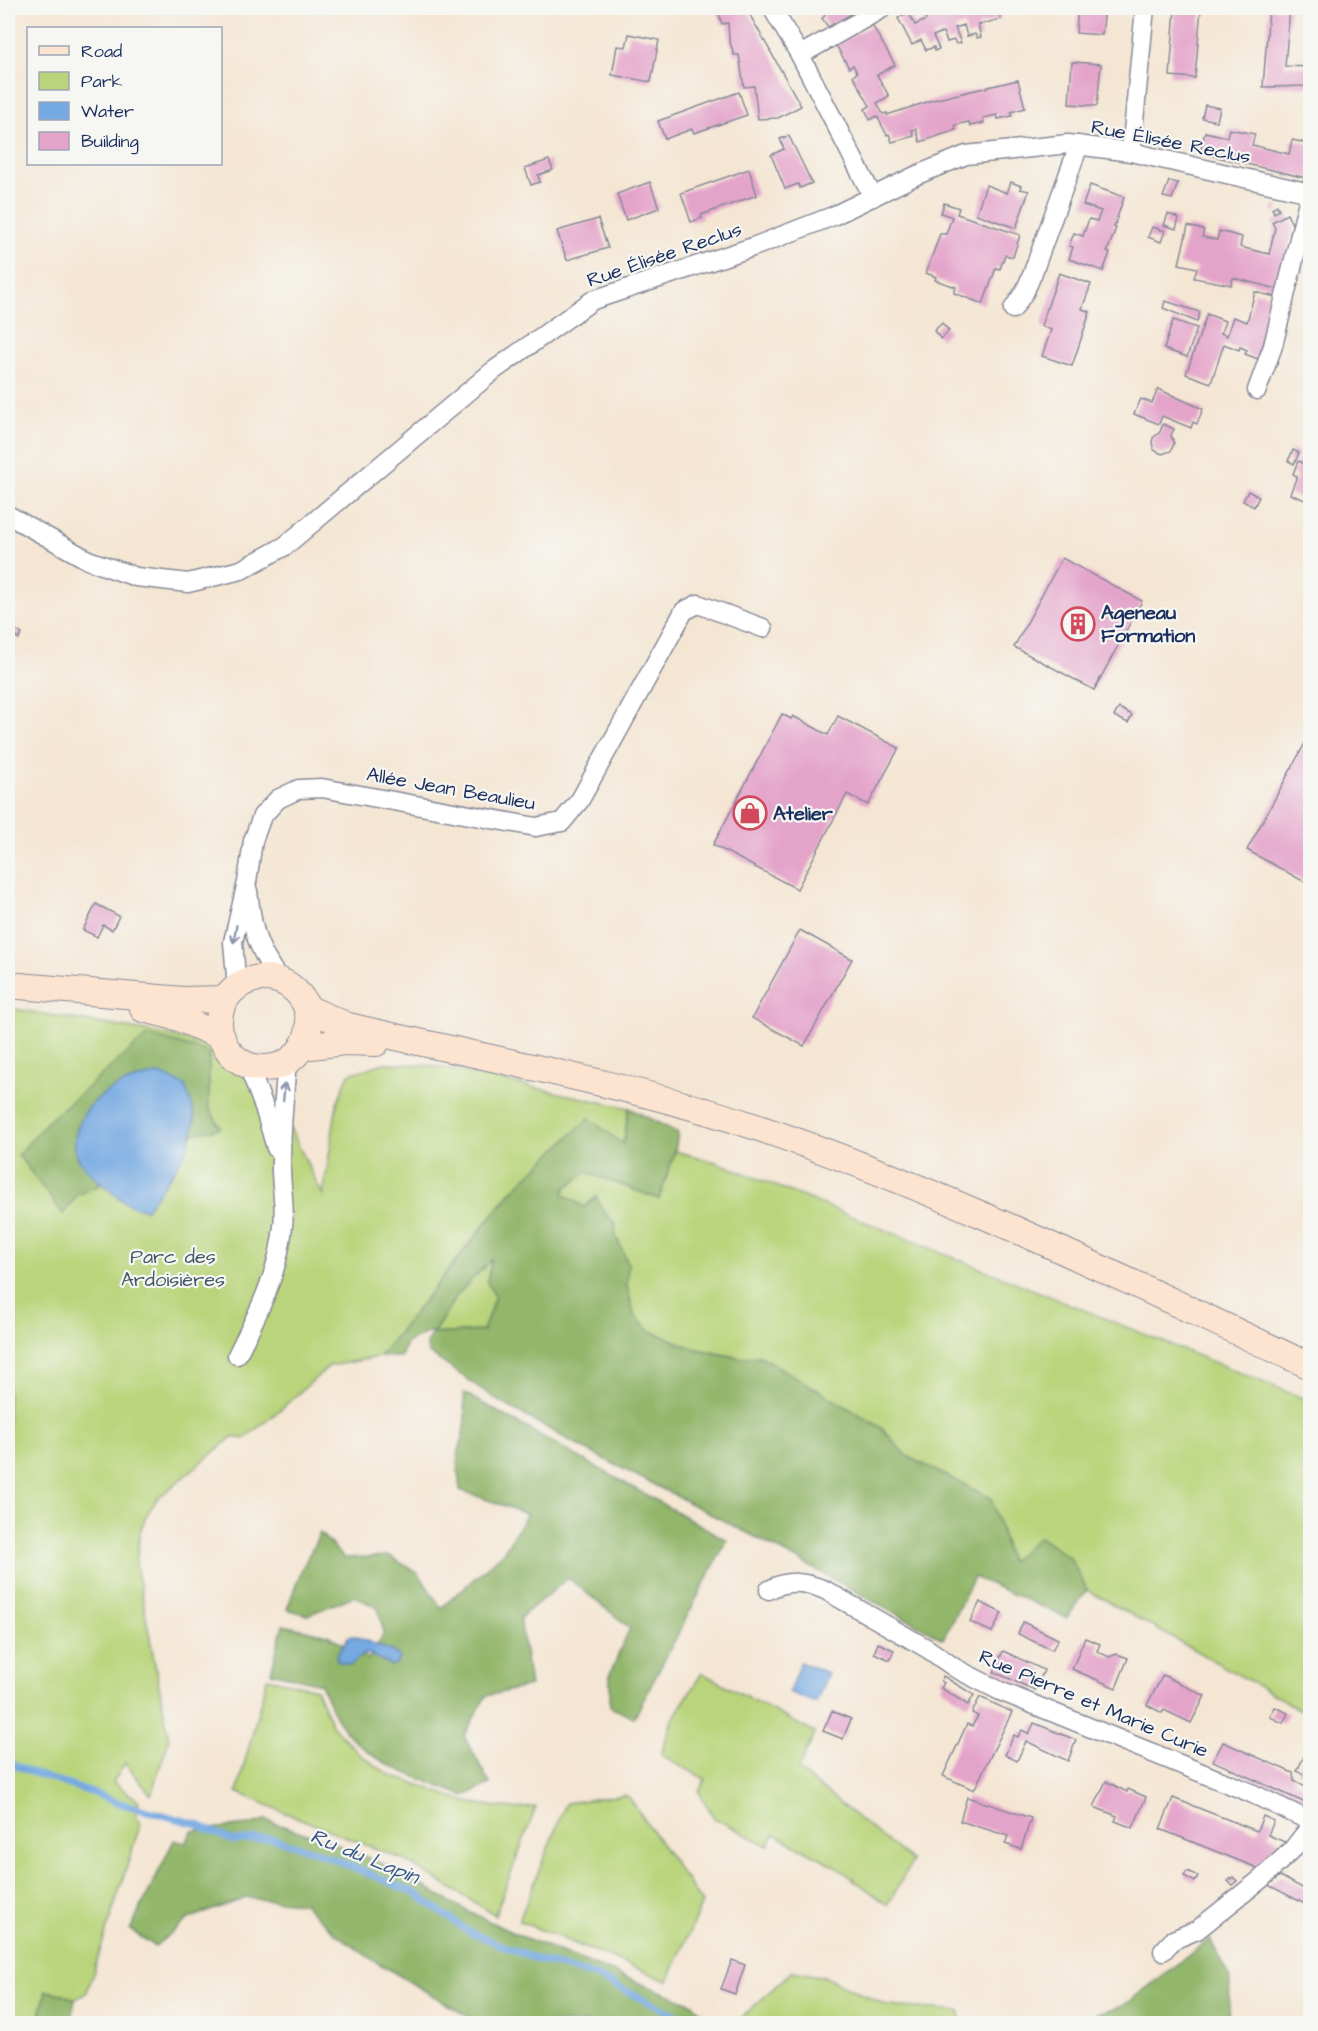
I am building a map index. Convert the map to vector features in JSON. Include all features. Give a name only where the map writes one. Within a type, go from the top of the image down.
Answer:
[{"type":"main road","points":[[295,1055],[308,1035],[307,1008],[301,996],[280,981],[265,978],[250,981],[231,994],[221,1011],[219,1024],[222,1037],[228,1049],[248,1065],[268,1067],[295,1055],[345,1042],[428,1045]]},
{"type":"main road","points":[[8,985],[183,1000],[231,994]]},
{"type":"main road","points":[[79,992],[179,1018],[222,1037]]},
{"type":"main road","points":[[307,1008],[348,1026],[650,1094],[753,1126],[891,1176],[1311,1366]]},
{"type":"street","points":[[772,8],[800,55],[873,197]]},
{"type":"street","points":[[800,55],[883,8]]},
{"type":"street","points":[[1131,152],[1146,8]]},
{"type":"street","name":"Rue Élisée Reclus","points":[[8,515],[88,560],[136,577],[188,583],[241,570],[285,546],[493,371],[593,300],[753,247],[833,216],[917,175],[966,155],[1068,144],[1079,145],[1131,152],[1310,193]]},
{"type":"street","points":[[1013,309],[1032,275],[1079,145]]},
{"type":"street","points":[[1257,390],[1273,346],[1310,193]]},
{"type":"street","name":"Allée Jean Beaulieu","points":[[231,994],[233,942],[254,841],[262,816],[278,799],[299,789],[322,788],[536,827],[562,822],[580,800],[684,611],[698,604],[763,628]]},
{"type":"street","name":"Allée Jean Beaulieu","points":[[247,882],[255,938],[280,981]]},
{"type":"street","points":[[280,1164],[295,1055]]},
{"type":"street","points":[[237,1354],[268,1291],[284,1225],[284,1197],[280,1164],[264,1107],[248,1065]]},
{"type":"street","name":"Rue Pierre et Marie Curie","points":[[769,1590],[789,1582],[808,1583],[825,1590],[928,1649],[955,1668],[1000,1691],[1251,1793],[1311,1821]]},
{"type":"street","points":[[1163,1951],[1173,1940],[1197,1930],[1261,1879],[1292,1850],[1311,1827]]},
{"type":"green space","name":"Parc des Ardoisières","points":[[8,1008],[163,1034],[231,1052],[258,1076],[274,1095],[323,1196],[337,1103],[349,1074],[384,1063],[434,1066],[629,1108],[623,1145],[513,1189],[379,1357],[329,1366],[244,1439],[232,1437],[157,1499],[146,1516],[140,1532],[136,1564],[169,1739],[151,1795],[125,1763],[113,1782],[139,1801],[136,1816],[141,1822],[87,1992],[75,2000],[63,1994],[42,2023],[8,2023]]},
{"type":"green space","points":[[148,1035],[209,1052],[209,1108],[221,1128],[192,1134],[195,1116],[78,1159],[102,1184],[77,1195],[63,1214],[18,1155],[47,1122]]},
{"type":"green space","points":[[629,1108],[678,1133],[675,1151],[659,1199],[587,1172],[565,1188],[563,1194],[584,1207],[596,1197],[604,1212],[616,1224],[615,1234],[628,1264],[627,1287],[634,1315],[648,1330],[692,1348],[740,1358],[760,1356],[882,1428],[906,1456],[991,1498],[1010,1562],[1039,1537],[1070,1558],[1087,1590],[1067,1618],[974,1577],[943,1639],[763,1541],[579,1446],[499,1401],[429,1353],[427,1345],[432,1334],[483,1331],[495,1296],[487,1282],[492,1259],[457,1295],[434,1332],[429,1332],[406,1343],[401,1357],[379,1357],[513,1190],[589,1118],[623,1144]]},
{"type":"green space","points":[[675,1151],[719,1163],[1310,1401],[1310,1715],[1087,1590],[1070,1558],[1010,1562],[991,1498],[906,1456],[882,1428],[760,1356],[740,1358],[692,1348],[648,1330],[634,1315],[627,1287],[628,1264],[615,1234],[615,1224],[604,1212],[596,1197],[584,1208],[563,1194],[565,1188],[587,1172],[659,1199]]},
{"type":"green space","points":[[492,1258],[487,1282],[495,1296],[483,1331],[432,1334],[457,1295]]},
{"type":"green space","points":[[464,1393],[727,1540],[634,1718],[610,1707],[610,1674],[630,1628],[568,1578],[520,1618],[530,1686],[486,1696],[464,1736],[490,1784],[464,1796],[412,1776],[364,1749],[339,1722],[321,1684],[271,1672],[283,1625],[328,1635],[369,1659],[384,1633],[378,1608],[354,1596],[308,1615],[287,1609],[301,1571],[320,1533],[344,1558],[390,1556],[419,1574],[441,1608],[503,1553],[527,1514],[460,1490],[457,1462],[465,1423]]},
{"type":"green space","points":[[702,1673],[815,1733],[798,1770],[912,1861],[888,1905],[834,1865],[774,1834],[768,1846],[714,1818],[699,1792],[705,1779],[661,1755],[672,1720]]},
{"type":"green space","points":[[267,1678],[316,1689],[332,1725],[357,1752],[388,1774],[466,1802],[512,1809],[536,1807],[495,1915],[404,1860],[237,1792]]},
{"type":"green space","points":[[624,1795],[629,1797],[702,1903],[668,1981],[519,1921],[566,1803]]},
{"type":"green space","points":[[265,1820],[331,1842],[396,1870],[452,1903],[513,1933],[693,2004],[713,2023],[479,2023],[373,1960],[333,1932],[303,1903],[246,1898],[190,1918],[155,1946],[130,1930],[174,1840],[186,1843],[192,1831],[249,1825]]},
{"type":"green space","points":[[1210,1939],[1230,1979],[1229,2017],[1251,2023],[1069,2023],[1123,2006]]},
{"type":"green space","points":[[792,1971],[825,1977],[888,2006],[960,2011],[961,2023],[736,2023]]},
{"type":"green space","points":[[46,1991],[63,1994],[75,2000],[70,2023],[38,2023]]},
{"type":"water","points":[[160,1074],[185,1085],[194,1113],[193,1130],[177,1166],[146,1209],[130,1205],[100,1182],[78,1158],[75,1140],[84,1114],[97,1100],[110,1090],[124,1084]]},
{"type":"water","points":[[354,1636],[394,1652],[399,1657],[397,1663],[392,1666],[369,1654],[363,1654],[351,1665],[338,1661],[336,1657],[348,1637]]},
{"type":"water","points":[[800,1662],[828,1673],[816,1703],[789,1692]]},
{"type":"building","points":[[717,8],[746,8],[801,106],[778,118],[758,119],[754,86],[744,87],[739,55],[734,55],[729,39],[728,23],[722,24]]},
{"type":"building","points":[[820,8],[862,8],[828,27],[822,18],[825,16]]},
{"type":"building","points":[[920,8],[933,8],[937,17],[949,12],[947,8],[960,8],[961,10],[998,8],[1001,19],[978,25],[981,37],[977,38],[975,34],[967,36],[964,25],[955,28],[961,43],[956,44],[954,40],[947,42],[943,32],[933,36],[939,49],[935,51],[934,47],[926,50],[921,40],[912,45],[898,18],[908,12],[915,25],[926,20]]},
{"type":"building","points":[[1078,8],[1105,8],[1102,35],[1076,33]]},
{"type":"building","points":[[1175,8],[1201,8],[1195,78],[1170,76]]},
{"type":"building","points":[[1269,8],[1290,8],[1285,66],[1310,67],[1310,86],[1263,87]]},
{"type":"building","points":[[872,25],[895,65],[877,75],[889,96],[877,103],[883,114],[887,113],[887,115],[933,100],[1018,80],[1025,108],[1011,112],[1012,116],[998,119],[997,115],[983,118],[984,123],[970,126],[969,122],[955,125],[956,130],[920,142],[916,129],[912,130],[914,136],[892,142],[877,116],[870,120],[865,109],[870,106],[853,76],[857,73],[853,65],[849,68],[836,45]]},
{"type":"building","points":[[629,34],[659,40],[651,82],[612,75],[617,46],[626,47]]},
{"type":"building","points":[[1072,62],[1101,64],[1097,106],[1069,104]]},
{"type":"building","points":[[739,92],[747,115],[694,133],[692,129],[665,139],[658,121]]},
{"type":"building","points":[[1205,105],[1220,108],[1217,121],[1202,118]]},
{"type":"building","points":[[1229,129],[1255,134],[1252,145],[1289,154],[1292,140],[1310,144],[1310,179],[1200,153],[1205,132],[1227,137]]},
{"type":"building","points":[[789,136],[812,183],[800,188],[798,184],[785,189],[771,155],[784,149],[780,139]]},
{"type":"building","points":[[549,160],[553,170],[538,175],[540,182],[531,185],[525,168]]},
{"type":"building","points":[[749,169],[757,195],[701,215],[702,218],[691,222],[681,193]]},
{"type":"building","points":[[1169,181],[1178,183],[1172,199],[1163,197]]},
{"type":"building","points":[[650,182],[659,208],[626,220],[617,194]]},
{"type":"building","points":[[1011,182],[1021,186],[1020,189],[1029,191],[1016,228],[976,214],[986,185],[1007,193]]},
{"type":"building","points":[[1090,185],[1124,197],[1107,252],[1110,253],[1103,271],[1069,259],[1073,247],[1069,246],[1074,233],[1083,236],[1089,219],[1097,221],[1101,211],[1083,205]]},
{"type":"building","points":[[944,203],[959,208],[957,214],[1020,235],[1013,257],[1005,255],[1000,269],[996,268],[983,304],[954,293],[956,287],[935,280],[936,277],[926,273],[940,234],[946,234],[952,217],[941,213]]},
{"type":"building","points":[[1277,205],[1279,210],[1274,213],[1272,208]]},
{"type":"building","points":[[1168,214],[1179,218],[1176,229],[1164,225]]},
{"type":"building","points":[[1287,214],[1293,226],[1278,289],[1233,278],[1231,285],[1194,278],[1197,268],[1179,264],[1188,226],[1204,230],[1202,237],[1217,240],[1219,231],[1242,237],[1240,247],[1269,254],[1275,228],[1272,222]]},
{"type":"building","points":[[598,219],[608,248],[567,260],[557,231]]},
{"type":"building","points":[[1152,227],[1165,231],[1161,242],[1148,237]]},
{"type":"building","points":[[1059,273],[1091,284],[1082,309],[1090,312],[1072,366],[1042,356],[1051,330],[1041,326]]},
{"type":"building","points":[[1255,292],[1276,297],[1258,359],[1245,354],[1247,350],[1240,347],[1239,350],[1224,344],[1211,383],[1186,374],[1207,314],[1225,321],[1221,333],[1227,336],[1233,317],[1247,322]]},
{"type":"building","points":[[1165,301],[1200,312],[1197,322],[1163,308]]},
{"type":"building","points":[[1173,320],[1197,328],[1187,357],[1164,349]]},
{"type":"building","points":[[942,323],[949,331],[941,339],[934,331]]},
{"type":"building","points":[[1308,353],[1310,353],[1310,365],[1307,365]]},
{"type":"building","points":[[1158,389],[1203,409],[1197,424],[1193,422],[1191,428],[1162,416],[1159,424],[1134,414],[1141,399],[1152,403]]},
{"type":"building","points":[[1163,424],[1174,429],[1171,435],[1174,443],[1171,451],[1162,454],[1154,450],[1152,443]]},
{"type":"building","points":[[1293,450],[1299,453],[1294,464],[1288,461]]},
{"type":"building","points":[[1298,461],[1310,466],[1306,479],[1310,480],[1310,502],[1290,494],[1297,476],[1293,474]]},
{"type":"building","points":[[1248,491],[1259,497],[1254,507],[1243,501]]},
{"type":"building","name":"Ageneau Formation","points":[[1062,558],[1142,601],[1094,690],[1014,647]]},
{"type":"building","points":[[16,630],[22,634],[19,639],[13,635]]},
{"type":"building","points":[[1119,708],[1132,715],[1128,723],[1114,716]]},
{"type":"building","points":[[782,714],[791,719],[793,716],[828,735],[838,716],[899,748],[868,805],[847,794],[797,889],[713,845]]},
{"type":"building","points":[[1310,734],[1310,885],[1247,850]]},
{"type":"building","points":[[96,904],[119,916],[112,930],[103,925],[97,937],[83,930]]},
{"type":"building","points":[[800,930],[852,959],[804,1046],[752,1018]]},
{"type":"building","points":[[980,1602],[1002,1613],[992,1632],[970,1622]]},
{"type":"building","points":[[1023,1622],[1058,1639],[1052,1650],[1018,1634]]},
{"type":"building","points":[[1085,1638],[1100,1644],[1097,1651],[1109,1657],[1117,1654],[1128,1658],[1116,1688],[1072,1669]]},
{"type":"building","points":[[878,1643],[894,1650],[890,1660],[874,1653]]},
{"type":"building","points":[[1003,1651],[1044,1670],[1035,1690],[994,1672]]},
{"type":"building","points":[[1163,1675],[1205,1696],[1191,1723],[1164,1710],[1162,1713],[1147,1705]]},
{"type":"building","points":[[943,1676],[974,1695],[968,1705],[941,1688],[944,1683],[941,1681]]},
{"type":"building","points":[[980,1697],[1012,1712],[974,1790],[943,1776],[967,1724],[972,1726],[978,1716],[972,1713]]},
{"type":"building","points":[[1275,1707],[1288,1713],[1283,1723],[1270,1717]]},
{"type":"building","points":[[832,1711],[851,1719],[843,1739],[823,1731]]},
{"type":"building","points":[[1034,1723],[1076,1740],[1068,1761],[1026,1741],[1017,1761],[1005,1755],[1014,1735],[1018,1737],[1022,1730],[1029,1734]]},
{"type":"building","points":[[1223,1742],[1293,1773],[1294,1781],[1310,1789],[1310,1805],[1213,1761]]},
{"type":"building","points":[[1310,1744],[1310,1778],[1297,1771]]},
{"type":"building","points":[[1106,1781],[1127,1792],[1128,1789],[1146,1797],[1133,1828],[1115,1821],[1117,1816],[1094,1807]]},
{"type":"building","points":[[967,1797],[1031,1818],[1021,1849],[1005,1844],[1008,1836],[960,1821]]},
{"type":"building","points":[[1173,1798],[1257,1831],[1263,1816],[1274,1821],[1268,1835],[1285,1842],[1260,1869],[1160,1829]]},
{"type":"building","points":[[1187,1871],[1198,1876],[1195,1882],[1184,1876]]},
{"type":"building","points":[[1280,1876],[1310,1892],[1305,1904],[1268,1885]]},
{"type":"building","points":[[1233,1877],[1237,1881],[1232,1885],[1228,1881]]},
{"type":"building","points":[[732,1960],[745,1965],[735,1994],[721,1989]]},
{"type":"waterway","name":"Ru du Lapin","points":[[8,1762],[115,1802],[196,1824],[233,1841],[271,1838],[314,1851],[415,1893],[469,1932],[538,1960],[597,1977],[695,2024]]},
{"type":"place","name":"Ageneau Formation","points":[[1078,624]]},
{"type":"place","name":"Atelier","points":[[750,813]]}]
